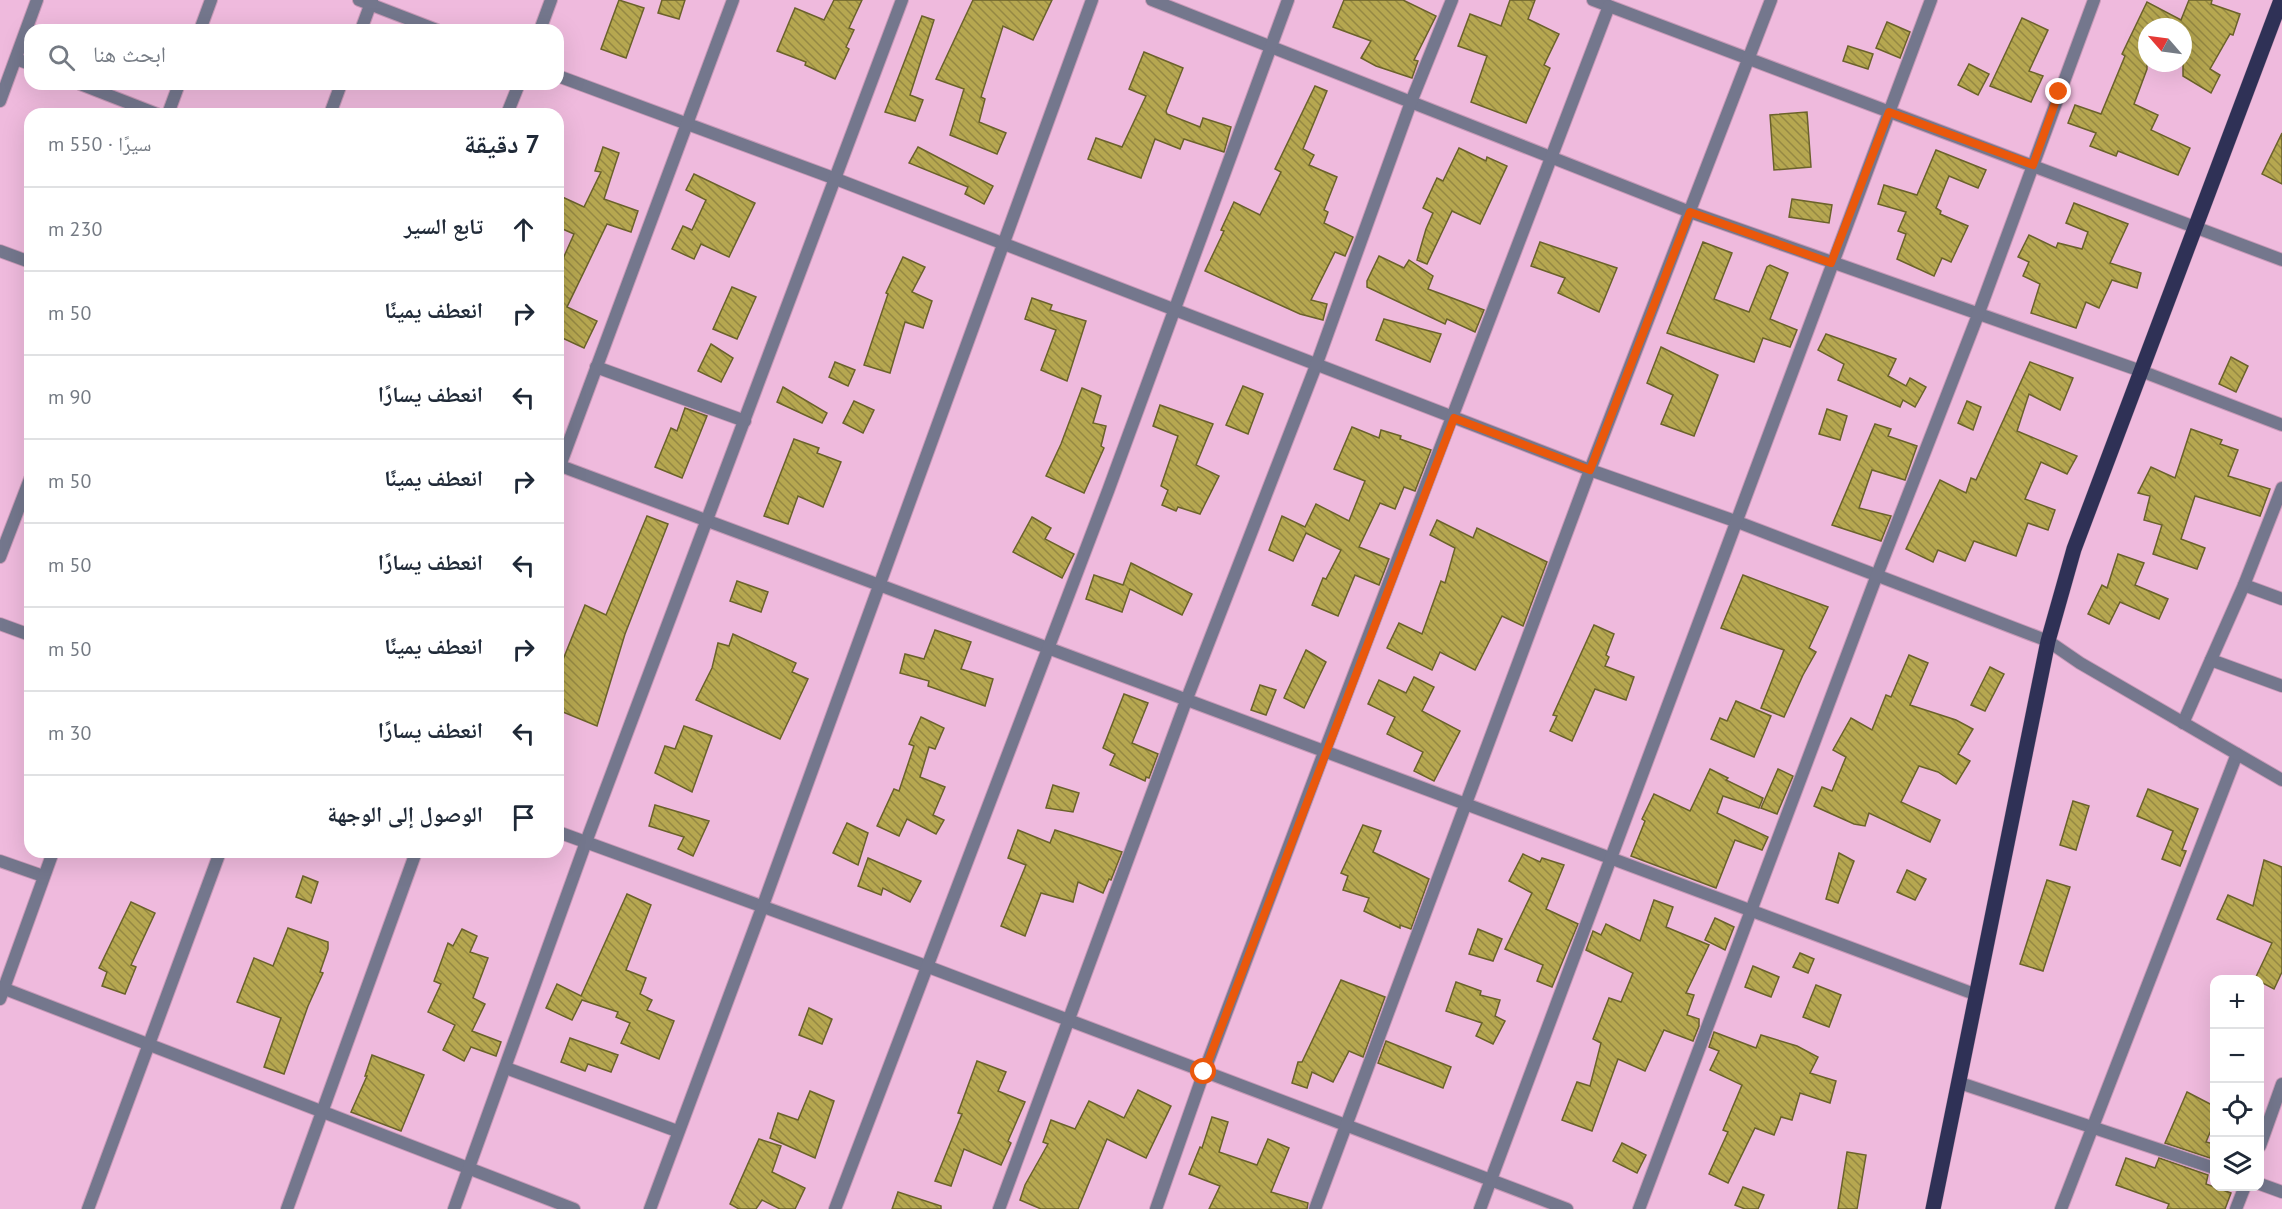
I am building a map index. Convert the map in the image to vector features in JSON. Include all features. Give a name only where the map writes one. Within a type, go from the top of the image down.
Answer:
[{"type":"main road","points":[[1933,1209],[2048,641],[2074,549],[2281,0]]},
{"type":"street","points":[[28,24],[37,0]]},
{"type":"street","points":[[202,24],[211,0]]},
{"type":"street","points":[[542,24],[551,0]]},
{"type":"street","points":[[564,453],[734,0]]},
{"type":"street","points":[[454,1209],[586,842],[902,0]]},
{"type":"street","points":[[650,1209],[1005,245],[1092,0]]},
{"type":"street","points":[[1152,0],[1690,212],[2141,371],[2282,425]]},
{"type":"street","points":[[835,1209],[1175,310],[1288,0]]},
{"type":"street","points":[[999,1209],[1186,701],[1317,363],[1411,102],[1452,0]]},
{"type":"street","points":[[1593,0],[2282,260]]},
{"type":"street","points":[[1315,1209],[1590,470],[1771,0]]},
{"type":"street","points":[[1480,1209],[1831,263],[1932,0]]},
{"type":"street","points":[[1639,1209],[1749,912],[1978,315],[2094,0]]},
{"type":"street","points":[[362,24],[367,2],[422,24]]},
{"type":"street","points":[[1156,1209],[1204,1072],[1325,750],[1454,418],[1609,6]]},
{"type":"street","points":[[0,101],[24,37]]},
{"type":"street","points":[[16,59],[24,62]]},
{"type":"street","points":[[564,78],[836,179],[1590,470],[1735,521],[2048,641],[2080,663],[2282,780]]},
{"type":"street","points":[[95,90],[142,108]]},
{"type":"street","points":[[170,108],[177,90]]},
{"type":"street","points":[[332,108],[339,90]]},
{"type":"street","points":[[509,108],[517,90]]},
{"type":"street","points":[[0,251],[24,260]]},
{"type":"street","points":[[596,367],[745,421]]},
{"type":"street","points":[[564,469],[708,519],[878,586],[1186,701],[1325,750],[1610,860],[1977,996]]},
{"type":"street","points":[[2183,723],[2244,585],[2282,488]]},
{"type":"street","points":[[0,557],[24,495]]},
{"type":"street","points":[[2244,585],[2282,599]]},
{"type":"street","points":[[0,624],[24,633]]},
{"type":"street","points":[[2211,660],[2282,686]]},
{"type":"street","points":[[2061,1209],[2237,754]]},
{"type":"street","points":[[564,834],[926,966],[1567,1209]]},
{"type":"street","points":[[50,858],[1,991],[149,1045],[574,1209]]},
{"type":"street","points":[[88,1209],[218,858]]},
{"type":"street","points":[[287,1209],[414,858]]},
{"type":"street","points":[[0,861],[44,876]]},
{"type":"street","points":[[506,1068],[677,1131]]},
{"type":"street","points":[[1959,1083],[2210,1167]]},
{"type":"street","points":[[2262,1137],[2282,1084]]},
{"type":"street","points":[[2264,1186],[2282,1192]]},
{"type":"street","points":[[2236,1209],[2243,1191]]},
{"type":"building","points":[[619,0],[644,8],[626,58],[601,49]]},
{"type":"building","points":[[662,0],[685,0],[679,19],[658,13]]},
{"type":"building","points":[[834,0],[862,0],[849,28],[854,30],[846,47],[849,49],[835,79],[805,65],[806,62],[777,51],[795,8],[824,20]]},
{"type":"building","points":[[973,0],[1052,0],[1033,40],[1003,26],[981,97],[985,99],[979,122],[1006,133],[997,154],[950,135],[964,89],[936,79]]},
{"type":"building","points":[[1344,0],[1403,0],[1436,16],[1414,60],[1418,61],[1412,78],[1376,66],[1361,58],[1371,41],[1333,27]]},
{"type":"building","points":[[1510,0],[1535,0],[1528,19],[1559,34],[1544,65],[1550,68],[1526,123],[1471,102],[1487,56],[1458,46],[1470,14],[1501,26]]},
{"type":"building","points":[[2189,0],[2212,0],[2211,4],[2240,14],[2233,35],[2230,34],[2210,69],[2220,75],[2211,93],[2183,76],[2183,72],[2192,72],[2192,18],[2182,18]]},
{"type":"building","points":[[2147,2],[2177,18],[2139,18]]},
{"type":"building","points":[[922,16],[934,20],[910,95],[923,100],[915,121],[885,112]]},
{"type":"building","points":[[2022,18],[2048,30],[2029,71],[2043,76],[2031,102],[1990,86]]},
{"type":"building","points":[[2138,21],[2138,72],[2146,72],[2134,104],[2158,115],[2151,130],[2190,148],[2178,175],[2118,151],[2116,156],[2090,146],[2096,133],[2068,123],[2075,105],[2101,114],[2125,56],[2122,54]]},
{"type":"building","points":[[1887,22],[1910,32],[1900,58],[1876,48]]},
{"type":"building","points":[[1848,46],[1873,54],[1868,69],[1843,61]]},
{"type":"building","points":[[1144,52],[1183,68],[1166,111],[1167,114],[1200,127],[1203,118],[1231,127],[1224,152],[1184,139],[1180,149],[1155,139],[1141,178],[1088,159],[1096,138],[1122,147],[1146,96],[1129,89]]},
{"type":"building","points":[[1969,64],[1989,74],[1978,95],[1958,85]]},
{"type":"building","points":[[1315,86],[1327,91],[1303,149],[1314,155],[1309,165],[1337,177],[1324,210],[1328,212],[1324,223],[1353,237],[1345,256],[1335,252],[1311,300],[1327,304],[1323,320],[1300,314],[1205,271],[1224,231],[1221,230],[1234,202],[1260,215],[1281,172],[1275,169]]},
{"type":"building","points":[[1807,112],[1811,167],[1774,170],[1770,115]]},
{"type":"building","points":[[2282,133],[2282,184],[2262,174]]},
{"type":"building","points":[[603,147],[619,153],[604,199],[638,211],[631,232],[607,224],[567,307],[597,321],[584,348],[564,339],[564,256],[574,234],[564,230],[564,198],[584,207],[601,172],[595,171]]},
{"type":"building","points":[[918,147],[993,186],[984,204],[965,194],[968,187],[909,163]]},
{"type":"building","points":[[1459,148],[1486,161],[1487,157],[1507,166],[1480,224],[1452,211],[1427,264],[1417,260],[1433,213],[1423,208],[1437,178],[1443,181]]},
{"type":"building","points":[[1936,150],[1986,170],[1978,188],[1949,176],[1936,208],[1941,211],[1940,214],[1968,226],[1951,262],[1942,258],[1934,276],[1897,259],[1906,234],[1898,231],[1906,212],[1878,204],[1884,185],[1917,195]]},
{"type":"building","points":[[694,174],[755,203],[729,257],[701,244],[694,259],[672,249],[683,226],[692,230],[706,200],[686,190]]},
{"type":"building","points":[[1792,199],[1832,205],[1829,223],[1789,217]]},
{"type":"building","points":[[2074,203],[2128,224],[2110,263],[2141,273],[2137,288],[2112,280],[2099,308],[2086,302],[2076,328],[2031,313],[2040,284],[2023,276],[2029,262],[2018,257],[2029,235],[2056,248],[2058,243],[2082,249],[2088,232],[2066,223]]},
{"type":"building","points":[[1540,242],[1617,268],[1599,312],[1558,293],[1565,278],[1531,266]]},
{"type":"building","points":[[1703,242],[1732,253],[1714,299],[1749,312],[1767,267],[1770,265],[1788,273],[1770,319],[1797,330],[1790,347],[1763,338],[1754,362],[1667,333]]},
{"type":"building","points":[[1379,256],[1404,268],[1409,260],[1433,276],[1428,289],[1484,310],[1475,332],[1447,319],[1445,324],[1367,287],[1367,281]]},
{"type":"building","points":[[903,257],[925,267],[912,292],[932,301],[923,328],[905,322],[890,373],[864,365],[888,294],[886,293]]},
{"type":"building","points":[[732,287],[756,297],[737,339],[713,329]]},
{"type":"building","points":[[1032,298],[1052,305],[1050,310],[1086,321],[1067,381],[1041,370],[1056,330],[1025,319]]},
{"type":"building","points":[[1384,319],[1441,334],[1430,362],[1376,340]]},
{"type":"building","points":[[1826,334],[1896,359],[1888,376],[1906,386],[1910,378],[1926,387],[1915,407],[1903,400],[1900,407],[1838,380],[1844,364],[1818,350]]},
{"type":"building","points":[[711,344],[733,358],[721,382],[698,371]]},
{"type":"building","points":[[1661,347],[1718,375],[1694,436],[1661,424],[1673,395],[1647,383]]},
{"type":"building","points":[[2231,357],[2248,366],[2236,392],[2219,384]]},
{"type":"building","points":[[835,362],[855,370],[848,386],[829,377]]},
{"type":"building","points":[[2030,362],[2073,378],[2060,410],[2029,394],[2017,431],[2077,456],[2067,474],[2041,462],[2025,499],[2055,510],[2048,530],[2028,523],[2016,556],[1974,541],[1965,561],[1938,550],[1933,562],[1906,549],[1940,480],[1966,493],[1971,478],[1976,480]]},
{"type":"building","points":[[1243,386],[1263,394],[1248,434],[1226,425]]},
{"type":"building","points":[[783,387],[827,413],[822,423],[777,402]]},
{"type":"building","points":[[1082,388],[1101,396],[1093,423],[1106,426],[1101,446],[1104,448],[1084,493],[1046,476]]},
{"type":"building","points":[[854,401],[874,410],[863,433],[843,423]]},
{"type":"building","points":[[1967,401],[1981,407],[1973,430],[1958,423]]},
{"type":"building","points":[[1160,405],[1213,424],[1196,465],[1219,476],[1200,514],[1178,507],[1176,511],[1162,505],[1168,490],[1161,486],[1178,436],[1153,426]]},
{"type":"building","points":[[685,408],[707,416],[682,478],[655,467],[671,428],[677,431]]},
{"type":"building","points":[[1827,409],[1847,416],[1840,440],[1819,434]]},
{"type":"building","points":[[1875,424],[1891,429],[1888,436],[1917,446],[1905,480],[1872,470],[1859,508],[1891,516],[1881,541],[1832,525]]},
{"type":"building","points":[[1352,427],[1379,438],[1381,430],[1401,436],[1400,439],[1431,450],[1415,491],[1404,487],[1395,509],[1380,503],[1359,547],[1389,559],[1379,585],[1355,575],[1338,616],[1312,605],[1323,578],[1326,579],[1341,550],[1306,533],[1293,561],[1269,550],[1282,516],[1305,527],[1316,504],[1349,521],[1365,481],[1334,469]]},
{"type":"building","points":[[2191,429],[2222,440],[2220,444],[2238,450],[2228,476],[2270,489],[2260,516],[2195,496],[2181,539],[2205,548],[2197,569],[2153,554],[2162,525],[2144,520],[2150,496],[2138,493],[2151,467],[2175,478]]},
{"type":"building","points":[[794,439],[819,448],[817,453],[841,462],[823,507],[798,496],[788,524],[764,516]]},
{"type":"building","points":[[647,516],[668,524],[625,634],[597,726],[564,712],[564,657],[585,605],[606,615]]},
{"type":"building","points":[[1032,517],[1051,528],[1045,539],[1074,554],[1062,578],[1013,552]]},
{"type":"building","points":[[1437,520],[1473,538],[1477,528],[1547,562],[1523,626],[1502,616],[1475,670],[1440,652],[1432,670],[1387,648],[1399,623],[1422,634],[1441,581],[1445,583],[1455,548],[1430,535]]},
{"type":"building","points":[[2118,554],[2144,563],[2135,585],[2168,599],[2159,619],[2120,602],[2109,624],[2088,614],[2102,585],[2107,588]]},
{"type":"building","points":[[1131,563],[1192,594],[1182,615],[1130,589],[1122,612],[1086,599],[1094,575],[1123,585]]},
{"type":"building","points":[[1743,575],[1828,607],[1809,648],[1816,652],[1784,717],[1761,708],[1784,650],[1721,628]]},
{"type":"building","points":[[737,581],[768,592],[761,612],[730,601]]},
{"type":"building","points":[[1594,625],[1614,634],[1606,655],[1609,657],[1605,666],[1634,677],[1626,700],[1595,689],[1572,741],[1550,731],[1557,716],[1553,715]]},
{"type":"building","points":[[935,630],[971,642],[961,669],[993,679],[985,706],[928,686],[929,681],[900,673],[905,654],[924,659]]},
{"type":"building","points":[[733,634],[796,663],[792,672],[808,679],[780,739],[696,700],[712,668],[718,643],[729,646]]},
{"type":"building","points":[[1306,650],[1326,662],[1304,708],[1284,698]]},
{"type":"building","points":[[1909,655],[1928,663],[1910,705],[1956,720],[1973,729],[1958,754],[1970,761],[1956,784],[1938,772],[1919,766],[1901,802],[1940,820],[1930,842],[1869,813],[1865,826],[1854,824],[1814,806],[1822,787],[1832,791],[1846,757],[1833,750],[1851,718],[1872,730],[1886,695],[1891,697]]},
{"type":"building","points":[[1990,667],[2004,674],[1985,711],[1971,705]]},
{"type":"building","points":[[1414,677],[1434,687],[1422,711],[1460,731],[1434,781],[1414,771],[1423,752],[1387,734],[1395,717],[1368,704],[1379,680],[1406,693]]},
{"type":"building","points":[[1260,685],[1276,690],[1266,715],[1251,710]]},
{"type":"building","points":[[1124,694],[1148,703],[1132,743],[1158,754],[1149,778],[1146,777],[1145,781],[1110,765],[1115,754],[1103,748]]},
{"type":"building","points":[[1736,701],[1771,716],[1754,757],[1711,739],[1720,718],[1727,721]]},
{"type":"building","points":[[921,717],[944,728],[935,749],[929,747],[920,777],[945,787],[933,815],[944,820],[936,834],[907,819],[899,836],[877,826],[894,789],[899,791],[914,746],[909,744]]},
{"type":"building","points":[[684,726],[712,736],[692,792],[655,773],[665,746],[675,749]]},
{"type":"building","points":[[1710,769],[1728,778],[1726,780],[1763,798],[1759,808],[1723,796],[1717,813],[1768,837],[1762,850],[1735,840],[1716,888],[1631,856],[1645,821],[1642,819],[1654,794],[1690,811]]},
{"type":"building","points":[[1778,769],[1793,776],[1777,814],[1761,808]]},
{"type":"building","points":[[1053,785],[1079,793],[1073,812],[1046,808]]},
{"type":"building","points":[[2148,789],[2198,809],[2182,850],[2186,851],[2180,866],[2162,859],[2173,831],[2137,816]]},
{"type":"building","points":[[2073,801],[2089,806],[2076,850],[2060,845]]},
{"type":"building","points":[[655,805],[709,821],[693,856],[678,849],[684,837],[649,826]]},
{"type":"building","points":[[847,823],[868,833],[858,865],[833,853]]},
{"type":"building","points":[[1363,825],[1381,831],[1373,852],[1429,879],[1411,929],[1400,925],[1400,928],[1364,911],[1369,898],[1343,890],[1348,876],[1341,873]]},
{"type":"building","points":[[1018,830],[1050,843],[1055,830],[1122,852],[1103,893],[1078,882],[1073,902],[1041,893],[1025,936],[1001,926],[1026,865],[1008,858]]},
{"type":"building","points":[[1839,853],[1854,861],[1838,903],[1826,899]]},
{"type":"building","points":[[1523,854],[1540,862],[1542,858],[1564,865],[1546,909],[1578,924],[1552,987],[1537,981],[1543,965],[1505,949],[1532,893],[1509,881]]},
{"type":"building","points":[[868,858],[921,881],[910,902],[883,888],[881,895],[858,886]]},
{"type":"building","points":[[2264,860],[2282,867],[2282,972],[2274,989],[2264,984],[2264,975],[2257,975],[2272,943],[2217,919],[2228,895],[2253,906]]},
{"type":"building","points":[[1907,870],[1926,879],[1915,900],[1897,892]]},
{"type":"building","points":[[303,876],[318,882],[311,903],[296,897]]},
{"type":"building","points":[[2047,880],[2070,887],[2043,971],[2020,964]]},
{"type":"building","points":[[627,894],[651,905],[626,970],[646,978],[640,994],[652,1000],[647,1010],[674,1021],[659,1059],[621,1043],[630,1023],[616,1017],[618,1012],[582,1000],[572,1020],[546,1008],[557,984],[581,996]]},
{"type":"building","points":[[1654,900],[1673,907],[1666,927],[1709,945],[1686,993],[1694,995],[1687,1015],[1699,1019],[1699,1026],[1693,1041],[1664,1030],[1645,1071],[1618,1059],[1592,1131],[1562,1120],[1577,1082],[1590,1086],[1601,1043],[1593,1039],[1609,998],[1621,1002],[1633,973],[1586,950],[1593,931],[1601,935],[1606,924],[1640,941]]},
{"type":"building","points":[[131,902],[155,913],[131,965],[136,967],[125,994],[102,986],[107,972],[99,968]]},
{"type":"building","points":[[1715,918],[1734,927],[1725,950],[1705,940]]},
{"type":"building","points":[[288,928],[328,942],[328,949],[320,972],[323,973],[308,1006],[284,1074],[264,1067],[281,1018],[237,1002],[254,958],[273,966]]},
{"type":"building","points":[[462,929],[477,936],[470,952],[488,958],[473,998],[485,1004],[472,1031],[501,1042],[496,1056],[471,1047],[464,1061],[443,1050],[455,1025],[428,1012],[441,984],[434,981],[448,943],[453,946]]},
{"type":"building","points":[[1478,929],[1502,939],[1493,961],[1469,954]]},
{"type":"building","points":[[1800,953],[1814,959],[1808,973],[1793,967]]},
{"type":"building","points":[[1753,966],[1779,977],[1771,997],[1745,987]]},
{"type":"building","points":[[1341,980],[1385,997],[1363,1057],[1349,1051],[1333,1082],[1312,1072],[1307,1088],[1292,1083],[1298,1062],[1302,1062]]},
{"type":"building","points":[[1456,982],[1481,991],[1480,995],[1500,1000],[1495,1016],[1505,1021],[1493,1044],[1476,1036],[1482,1023],[1446,1011]]},
{"type":"building","points":[[1816,985],[1841,995],[1829,1027],[1803,1017]]},
{"type":"building","points":[[809,1008],[832,1019],[822,1044],[799,1035]]},
{"type":"building","points":[[1714,1032],[1756,1048],[1761,1035],[1797,1046],[1818,1057],[1810,1073],[1836,1081],[1830,1103],[1800,1093],[1792,1120],[1781,1117],[1774,1135],[1755,1128],[1728,1183],[1709,1174],[1728,1132],[1723,1130],[1742,1085],[1710,1070],[1719,1051],[1709,1047]]},
{"type":"building","points":[[570,1038],[618,1055],[611,1072],[588,1064],[585,1071],[561,1062]]},
{"type":"building","points":[[1386,1041],[1451,1067],[1443,1088],[1378,1063]]},
{"type":"building","points":[[372,1055],[424,1075],[401,1131],[351,1112],[367,1076],[365,1076]]},
{"type":"building","points":[[977,1061],[1006,1072],[998,1091],[1025,1102],[1008,1141],[1011,1143],[1001,1165],[964,1149],[951,1186],[935,1181],[962,1114],[958,1113]]},
{"type":"building","points":[[1138,1090],[1171,1106],[1146,1158],[1107,1139],[1078,1209],[1041,1209],[1020,1200],[1025,1185],[1048,1144],[1043,1142],[1051,1120],[1075,1129],[1089,1101],[1124,1118]]},
{"type":"building","points":[[810,1091],[834,1101],[815,1158],[770,1138],[778,1113],[798,1120]]},
{"type":"building","points":[[2187,1092],[2210,1104],[2210,1132],[2206,1142],[2210,1143],[2210,1158],[2165,1143]]},
{"type":"building","points":[[1212,1117],[1228,1122],[1219,1152],[1257,1165],[1268,1139],[1289,1148],[1271,1192],[1308,1203],[1307,1209],[1209,1209],[1220,1186],[1189,1174],[1200,1147],[1202,1148]]},
{"type":"building","points":[[759,1139],[781,1146],[772,1172],[805,1188],[795,1209],[780,1209],[762,1200],[756,1209],[739,1209],[730,1204]]},
{"type":"building","points":[[1622,1143],[1646,1155],[1637,1173],[1613,1161]]},
{"type":"building","points":[[1847,1152],[1866,1155],[1857,1209],[1838,1209]]},
{"type":"building","points":[[2126,1158],[2155,1168],[2159,1158],[2208,1175],[2206,1184],[2210,1185],[2210,1191],[2231,1193],[2225,1209],[2167,1209],[2169,1204],[2116,1185]]},
{"type":"building","points":[[1743,1187],[1764,1195],[1758,1209],[1745,1209],[1735,1205]]},
{"type":"building","points":[[898,1192],[941,1206],[941,1209],[892,1209]]},
{"type":"route","points":[[1204,1072],[1325,750],[1454,418],[1590,470],[1690,212],[1831,263],[1889,112],[2033,165],[2059,92]]}]
